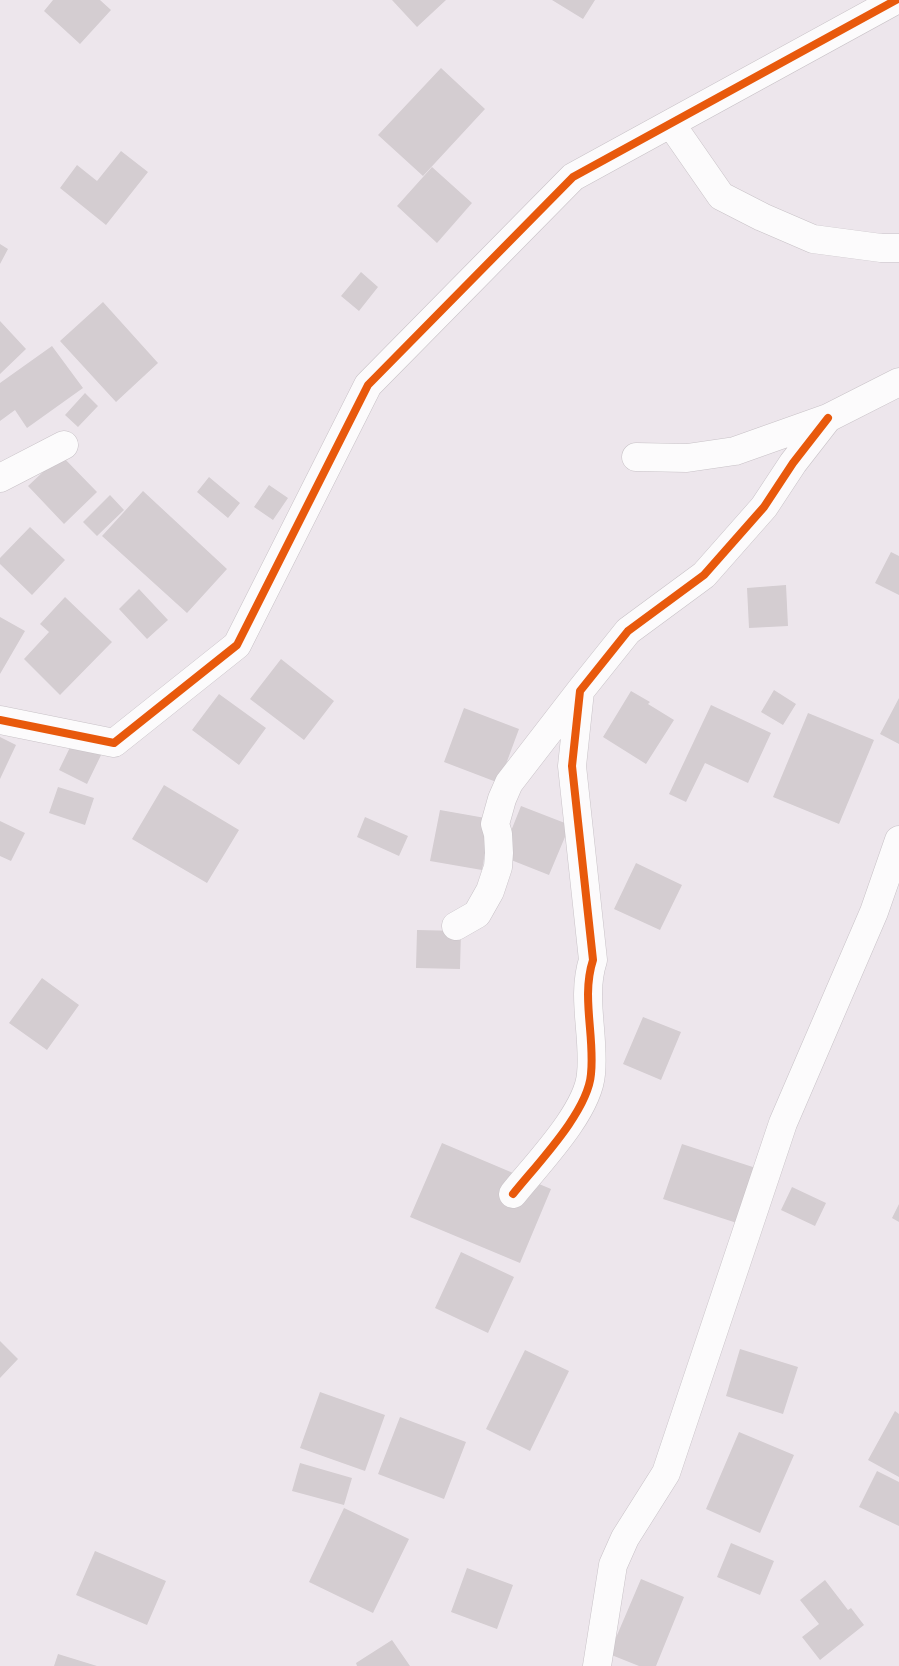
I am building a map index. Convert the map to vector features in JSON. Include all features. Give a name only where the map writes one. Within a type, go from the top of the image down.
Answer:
[{"type":"street","points":[[0,720],[114,743],[237,646],[368,385],[573,177],[894,2]]},
{"type":"street","points":[[671,124],[721,196],[762,218],[813,239],[880,248],[899,248]]},
{"type":"street","points":[[636,457],[686,458],[735,451],[828,418],[899,382]]},
{"type":"street","points":[[456,926],[477,914],[490,891],[498,867],[499,853],[498,834],[494,824],[509,783],[628,631],[704,575],[764,507],[793,463],[828,418]]},
{"type":"street","points":[[0,478],[64,445]]},
{"type":"street","points":[[512,1194],[577,1115],[592,1074],[588,987],[593,960],[572,766],[580,691]]},
{"type":"street","points":[[597,1666],[612,1565],[617,1552],[666,1472],[783,1124],[874,912],[899,840]]},
{"type":"building","points":[[53,0],[100,0],[111,10],[80,44],[44,11]]},
{"type":"building","points":[[392,0],[446,0],[417,27]]},
{"type":"building","points":[[552,0],[595,0],[583,19]]},
{"type":"building","points":[[441,68],[485,109],[423,176],[378,135]]},
{"type":"building","points":[[121,151],[148,172],[106,225],[60,188],[77,165],[97,181]]},
{"type":"building","points":[[432,167],[472,203],[437,243],[397,206]]},
{"type":"building","points":[[0,244],[8,249],[0,264]]},
{"type":"building","points":[[361,272],[378,287],[359,311],[341,296]]},
{"type":"building","points":[[103,302],[158,363],[116,402],[60,341]]},
{"type":"building","points":[[0,321],[26,349],[0,374]]},
{"type":"building","points":[[52,346],[83,388],[27,428],[15,410],[0,421],[0,383]]},
{"type":"building","points":[[85,393],[98,406],[78,427],[65,415]]},
{"type":"building","points":[[61,455],[97,492],[64,524],[28,486]]},
{"type":"building","points":[[209,477],[240,503],[228,518],[197,492]]},
{"type":"building","points":[[269,485],[288,498],[273,520],[254,507]]},
{"type":"building","points":[[143,491],[227,569],[187,613],[102,536]]},
{"type":"building","points":[[110,495],[124,510],[97,536],[83,522]]},
{"type":"building","points":[[30,527],[65,560],[32,595],[0,564],[0,558]]},
{"type":"building","points":[[891,552],[899,556],[899,595],[875,583]]},
{"type":"building","points":[[786,585],[788,626],[749,628],[747,588]]},
{"type":"building","points":[[139,589],[168,620],[147,639],[119,609]]},
{"type":"building","points":[[65,597],[112,642],[60,695],[24,659],[49,632],[40,624]]},
{"type":"building","points":[[0,617],[25,631],[0,674]]},
{"type":"building","points":[[281,659],[334,701],[304,740],[250,699]]},
{"type":"building","points":[[774,690],[796,704],[783,725],[761,712]]},
{"type":"building","points":[[631,691],[650,702],[648,704],[674,720],[646,764],[603,737]]},
{"type":"building","points":[[219,694],[266,728],[239,765],[192,730]]},
{"type":"building","points":[[899,698],[899,744],[880,734]]},
{"type":"building","points":[[711,705],[771,733],[748,783],[705,763],[686,802],[669,794]]},
{"type":"building","points":[[464,708],[519,729],[499,783],[444,762]]},
{"type":"building","points":[[808,713],[874,740],[839,824],[773,797]]},
{"type":"building","points":[[0,737],[16,745],[0,779]]},
{"type":"building","points":[[75,737],[103,751],[87,784],[59,770]]},
{"type":"building","points":[[164,785],[239,830],[207,883],[132,839]]},
{"type":"building","points":[[58,787],[94,798],[85,825],[49,813]]},
{"type":"building","points":[[521,806],[570,825],[549,875],[501,856]]},
{"type":"building","points":[[440,810],[491,819],[482,870],[430,861]]},
{"type":"building","points":[[365,817],[408,836],[399,856],[357,837]]},
{"type":"building","points":[[0,821],[25,833],[11,861],[0,856]]},
{"type":"building","points":[[636,863],[682,885],[660,930],[614,909]]},
{"type":"building","points":[[417,930],[461,931],[460,969],[416,968]]},
{"type":"building","points":[[42,978],[79,1005],[47,1050],[9,1023]]},
{"type":"building","points":[[643,1017],[681,1032],[661,1080],[623,1064]]},
{"type":"building","points":[[442,1143],[551,1189],[520,1263],[410,1217]]},
{"type":"building","points":[[682,1144],[762,1170],[743,1225],[663,1199]]},
{"type":"building","points":[[792,1187],[826,1203],[815,1226],[781,1210]]},
{"type":"building","points":[[899,1204],[899,1222],[892,1218]]},
{"type":"building","points":[[461,1252],[514,1277],[488,1333],[435,1308]]},
{"type":"building","points":[[0,1341],[18,1359],[0,1378]]},
{"type":"building","points":[[740,1349],[798,1367],[783,1414],[726,1396]]},
{"type":"building","points":[[525,1350],[569,1371],[530,1451],[486,1429]]},
{"type":"building","points":[[320,1392],[385,1415],[365,1471],[300,1448]]},
{"type":"building","points":[[895,1411],[899,1414],[899,1477],[868,1460]]},
{"type":"building","points":[[400,1417],[466,1442],[444,1499],[378,1474]]},
{"type":"building","points":[[739,1432],[794,1455],[760,1533],[706,1509]]},
{"type":"building","points":[[300,1463],[352,1478],[344,1505],[292,1491]]},
{"type":"building","points":[[877,1471],[899,1482],[899,1526],[859,1507]]},
{"type":"building","points":[[344,1508],[409,1539],[373,1613],[309,1582]]},
{"type":"building","points":[[731,1543],[774,1561],[760,1595],[717,1577]]},
{"type":"building","points":[[95,1551],[166,1581],[147,1625],[76,1595]]},
{"type":"building","points":[[467,1568],[513,1585],[497,1629],[451,1612]]},
{"type":"building","points":[[641,1579],[684,1597],[656,1666],[639,1666],[609,1654]]},
{"type":"building","points":[[825,1580],[848,1610],[851,1608],[864,1625],[820,1660],[802,1637],[819,1624],[800,1600]]},
{"type":"building","points":[[392,1640],[410,1666],[357,1666],[356,1663]]},
{"type":"building","points":[[58,1654],[97,1666],[54,1666]]},
{"type":"cycle path","points":[[0,720],[114,743],[237,645],[368,385],[573,177],[896,0]]},
{"type":"cycle path","points":[[513,1194],[571,1121],[588,1089],[591,1074],[588,988],[593,960],[572,766],[580,691],[628,631],[704,575],[764,507],[793,463],[828,418]]}]
